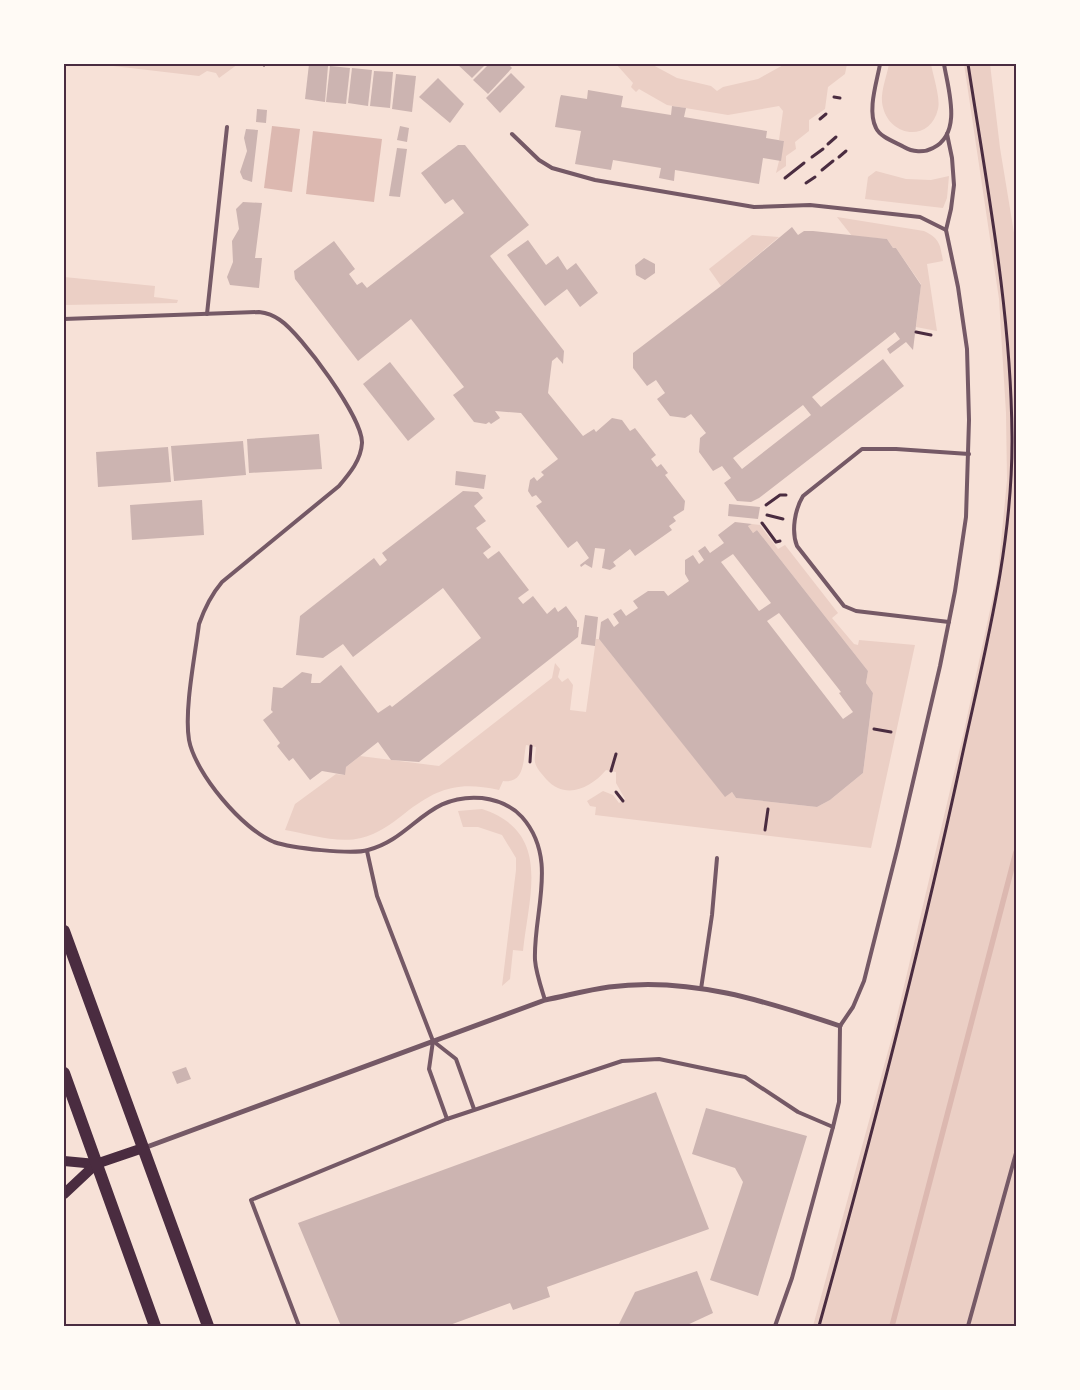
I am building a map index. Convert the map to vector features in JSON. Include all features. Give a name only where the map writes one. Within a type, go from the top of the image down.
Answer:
[{"type":"main road","points":[[64,931],[208,1326]]},
{"type":"main road","points":[[64,1073],[155,1326]]},
{"type":"main road","points":[[64,1161],[96,1164],[143,1148]]},
{"type":"main road","points":[[64,1194],[96,1164]]},
{"type":"street","points":[[143,1148],[545,1000],[610,987],[675,985],[701,989],[761,1000],[840,1026]]},
{"type":"lane","points":[[880,64],[873,107],[876,129],[882,135],[910,150],[928,151],[938,146],[947,134]]},
{"type":"lane","points":[[775,1326],[792,1278],[839,1102],[840,1026],[853,1007],[864,981],[898,846],[948,622],[966,517],[969,454],[967,349],[953,260],[946,230],[954,185],[952,158],[947,134],[951,110],[944,64]]},
{"type":"lane","points":[[207,314],[227,127]]},
{"type":"lane","points":[[512,134],[539,160],[552,168],[595,180],[754,208],[810,205],[920,217],[946,230]]},
{"type":"lane","points":[[64,319],[259,312],[270,314],[282,321],[296,335],[350,407],[360,430],[362,442],[352,471],[339,486],[222,582],[211,595],[199,624],[187,724],[193,755],[202,771],[241,820],[274,842],[317,849],[367,851],[384,844],[432,809],[455,799],[466,797],[495,800],[511,807],[522,817],[531,830],[541,856],[543,871],[535,958],[545,1000]]},
{"type":"lane","points":[[948,622],[856,612],[844,606],[797,546],[794,537],[798,504],[803,496],[862,449],[896,448],[969,454]]},
{"type":"lane","points":[[367,851],[377,896],[433,1041],[429,1069],[447,1119]]},
{"type":"lane","points":[[701,989],[712,915],[717,858]]},
{"type":"lane","points":[[433,1041],[456,1058],[474,1109]]},
{"type":"lane","points":[[299,1326],[251,1200],[447,1119],[622,1062],[659,1059],[746,1077],[798,1112],[833,1127]]},
{"type":"lane","points":[[968,1326],[1016,1153]]},
{"type":"path","points":[[819,1326],[893,1054],[934,887],[994,614],[1005,551],[1012,438],[1006,333],[993,224],[968,64]]},
{"type":"path","points":[[834,97],[840,98]]},
{"type":"path","points":[[820,119],[826,114]]},
{"type":"path","points":[[828,144],[836,137]]},
{"type":"path","points":[[812,157],[823,149]]},
{"type":"path","points":[[839,157],[846,151]]},
{"type":"path","points":[[822,170],[833,161]]},
{"type":"path","points":[[785,178],[804,163]]},
{"type":"path","points":[[806,183],[815,177]]},
{"type":"path","points":[[916,332],[931,335]]},
{"type":"path","points":[[766,505],[780,495],[786,495]]},
{"type":"path","points":[[767,515],[783,519]]},
{"type":"path","points":[[762,523],[776,542],[780,541]]},
{"type":"path","points":[[874,729],[892,732]]},
{"type":"path","points":[[530,762],[531,746]]},
{"type":"path","points":[[611,771],[616,754]]},
{"type":"path","points":[[616,792],[622,801]]},
{"type":"path","points":[[765,830],[768,809]]},
{"type":"shaded area","points":[[96,64],[238,64],[219,78],[216,73],[207,71],[199,76]]},
{"type":"shaded area","points":[[616,64],[651,64],[677,78],[711,86],[717,91],[723,87],[758,79],[785,64],[847,64],[845,74],[828,87],[825,109],[809,120],[809,131],[795,142],[796,149],[786,156],[786,166],[776,173],[784,141],[779,140],[783,111],[779,106],[728,115],[667,105],[639,89],[636,92],[631,87],[633,83]]},
{"type":"shaded area","points":[[889,64],[931,64],[939,105],[933,120],[926,128],[908,132],[899,129],[891,123],[885,114],[882,97]]},
{"type":"shaded area","points":[[964,64],[990,64],[1000,148],[1016,245],[1016,1326],[813,1326],[893,1033],[964,731],[998,573],[1007,480],[1006,413],[999,299]]},
{"type":"shaded area","points":[[272,126],[300,129],[292,192],[264,188]]},
{"type":"shaded area","points":[[313,131],[382,139],[374,202],[306,194]]},
{"type":"shaded area","points":[[876,171],[906,179],[931,180],[949,176],[947,198],[943,208],[865,199],[868,177]]},
{"type":"shaded area","points":[[837,217],[924,231],[936,240],[940,246],[943,261],[927,264],[937,331],[916,327],[921,284],[896,248],[893,248],[887,239],[852,236]]},
{"type":"shaded area","points":[[752,235],[779,237],[721,286],[709,269]]},
{"type":"shaded area","points":[[64,277],[155,286],[154,297],[178,300],[177,303],[64,305]]},
{"type":"shaded area","points":[[752,524],[760,525],[778,549],[785,545],[838,613],[832,618],[854,644],[858,645],[859,640],[915,645],[871,848],[595,815],[596,807],[590,806],[587,801],[603,791],[613,795],[619,803],[625,799],[616,783],[616,772],[606,770],[593,782],[577,790],[561,789],[546,779],[538,769],[535,760],[536,747],[526,745],[522,770],[519,775],[510,781],[503,781],[499,790],[472,786],[448,789],[427,798],[373,834],[352,840],[333,839],[285,830],[295,804],[336,774],[344,775],[346,767],[360,756],[439,766],[552,678],[555,663],[560,669],[558,677],[562,682],[568,678],[573,685],[570,710],[586,712],[596,639],[599,639],[725,796],[732,792],[736,798],[817,807],[830,800],[863,773],[873,693],[866,683],[868,671],[757,530],[753,533],[748,526]]},
{"type":"shaded area","points":[[482,809],[504,819],[519,833],[527,849],[531,867],[529,908],[523,951],[513,950],[510,979],[502,986],[516,858],[502,835],[478,827],[463,827],[458,811]]},
{"type":"building","points":[[309,64],[328,66],[325,102],[305,99]]},
{"type":"building","points":[[457,64],[486,64],[472,78]]},
{"type":"building","points":[[489,64],[508,64],[512,68],[488,94],[473,80]]},
{"type":"building","points":[[330,66],[350,68],[346,104],[326,102]]},
{"type":"building","points":[[352,68],[372,70],[368,106],[348,103]]},
{"type":"building","points":[[374,71],[393,72],[390,108],[370,106]]},
{"type":"building","points":[[511,73],[525,87],[500,113],[486,98]]},
{"type":"building","points":[[396,74],[416,76],[412,112],[392,109]]},
{"type":"building","points":[[438,78],[464,104],[450,123],[419,97]]},
{"type":"building","points":[[588,90],[623,96],[621,107],[671,115],[672,106],[686,108],[684,117],[767,131],[766,138],[784,141],[781,161],[763,158],[759,184],[675,170],[674,181],[659,178],[661,168],[613,160],[611,170],[575,164],[581,131],[555,127],[560,98],[561,95],[587,99]]},
{"type":"building","points":[[257,109],[267,110],[266,123],[256,122]]},
{"type":"building","points":[[400,126],[409,128],[407,142],[397,140]]},
{"type":"building","points":[[246,129],[258,130],[252,182],[243,179],[240,172],[247,151],[244,138]]},
{"type":"building","points":[[458,145],[465,145],[529,225],[490,256],[564,351],[563,364],[557,357],[552,361],[548,393],[583,436],[594,429],[596,432],[612,418],[622,420],[630,431],[635,428],[656,455],[651,459],[657,467],[661,464],[668,473],[665,475],[685,501],[684,510],[673,517],[676,521],[669,526],[672,530],[635,556],[630,549],[613,562],[616,566],[610,570],[602,568],[605,549],[595,548],[592,568],[585,564],[581,567],[580,565],[589,558],[577,541],[568,548],[536,506],[542,502],[536,495],[532,497],[528,491],[530,480],[534,477],[537,481],[544,475],[541,472],[558,459],[521,413],[495,411],[500,418],[491,424],[489,422],[486,424],[474,422],[453,395],[464,387],[411,319],[358,361],[295,279],[294,271],[334,241],[355,269],[349,274],[357,285],[362,282],[367,288],[464,213],[453,199],[445,204],[421,173]]},
{"type":"building","points":[[397,148],[407,149],[400,197],[389,196]]},
{"type":"building","points":[[243,202],[262,203],[255,258],[262,258],[259,288],[230,285],[227,277],[233,262],[232,241],[239,229],[236,209]]},
{"type":"building","points":[[792,227],[798,235],[804,231],[813,231],[887,239],[893,248],[896,248],[921,285],[913,350],[906,342],[890,354],[887,349],[900,339],[895,332],[812,397],[821,407],[883,359],[904,386],[759,498],[751,502],[737,501],[724,483],[731,478],[722,466],[713,471],[699,452],[700,438],[706,433],[691,414],[685,418],[670,416],[657,399],[665,393],[656,380],[647,386],[633,368],[633,353],[721,286]],"holes":[[[803,405],[811,415],[742,469],[733,458]]]},
{"type":"building","points":[[528,240],[546,265],[558,256],[567,270],[576,263],[598,293],[580,307],[567,289],[545,306],[507,255]]},
{"type":"building","points":[[644,258],[655,264],[655,273],[645,280],[636,275],[635,265]]},
{"type":"building","points":[[390,362],[435,419],[408,441],[363,384]]},
{"type":"building","points":[[319,434],[322,469],[249,473],[247,439]]},
{"type":"building","points":[[243,441],[246,475],[174,481],[171,446]]},
{"type":"building","points":[[168,447],[171,482],[98,487],[96,452]]},
{"type":"building","points":[[456,471],[486,475],[484,489],[455,485]]},
{"type":"building","points":[[463,491],[478,492],[483,498],[474,506],[486,521],[476,528],[491,547],[483,553],[488,559],[499,551],[529,590],[518,598],[523,604],[533,596],[547,614],[555,607],[558,612],[566,606],[577,621],[577,627],[579,627],[578,637],[419,762],[391,760],[378,742],[346,767],[345,775],[322,771],[310,780],[293,758],[289,761],[277,746],[280,743],[263,720],[273,712],[271,710],[273,687],[282,688],[302,672],[312,674],[311,683],[320,683],[341,665],[378,713],[390,705],[392,707],[481,638],[443,588],[353,657],[343,644],[323,658],[296,655],[300,616],[374,558],[380,566],[387,560],[382,553]]},
{"type":"building","points":[[202,500],[204,535],[132,540],[130,505]]},
{"type":"building","points":[[729,504],[760,507],[758,519],[728,516]]},
{"type":"building","points":[[735,522],[752,524],[748,526],[753,533],[757,530],[868,671],[866,683],[873,693],[863,773],[830,800],[817,807],[736,798],[732,792],[725,797],[599,639],[601,622],[608,618],[614,627],[619,623],[613,614],[621,609],[626,616],[638,608],[633,601],[648,591],[664,591],[668,596],[689,581],[685,574],[685,560],[693,555],[699,564],[704,560],[698,551],[705,546],[710,553],[724,543],[718,535]],"holes":[[[733,554],[771,603],[759,611],[721,562]],[[779,613],[841,692],[839,693],[853,712],[843,719],[767,621]]]},
{"type":"building","points":[[585,615],[598,617],[595,646],[581,644]]},
{"type":"building","points":[[186,1067],[191,1079],[177,1084],[172,1072]]},
{"type":"building","points":[[656,1092],[709,1229],[547,1287],[550,1297],[513,1310],[510,1303],[447,1326],[341,1326],[298,1223]]},
{"type":"building","points":[[706,1108],[807,1136],[758,1296],[710,1280],[743,1182],[735,1168],[692,1154]]},
{"type":"building","points":[[697,1271],[713,1313],[685,1326],[618,1326],[635,1292]]},
{"type":"waterway","points":[[892,1326],[1016,852]]}]
